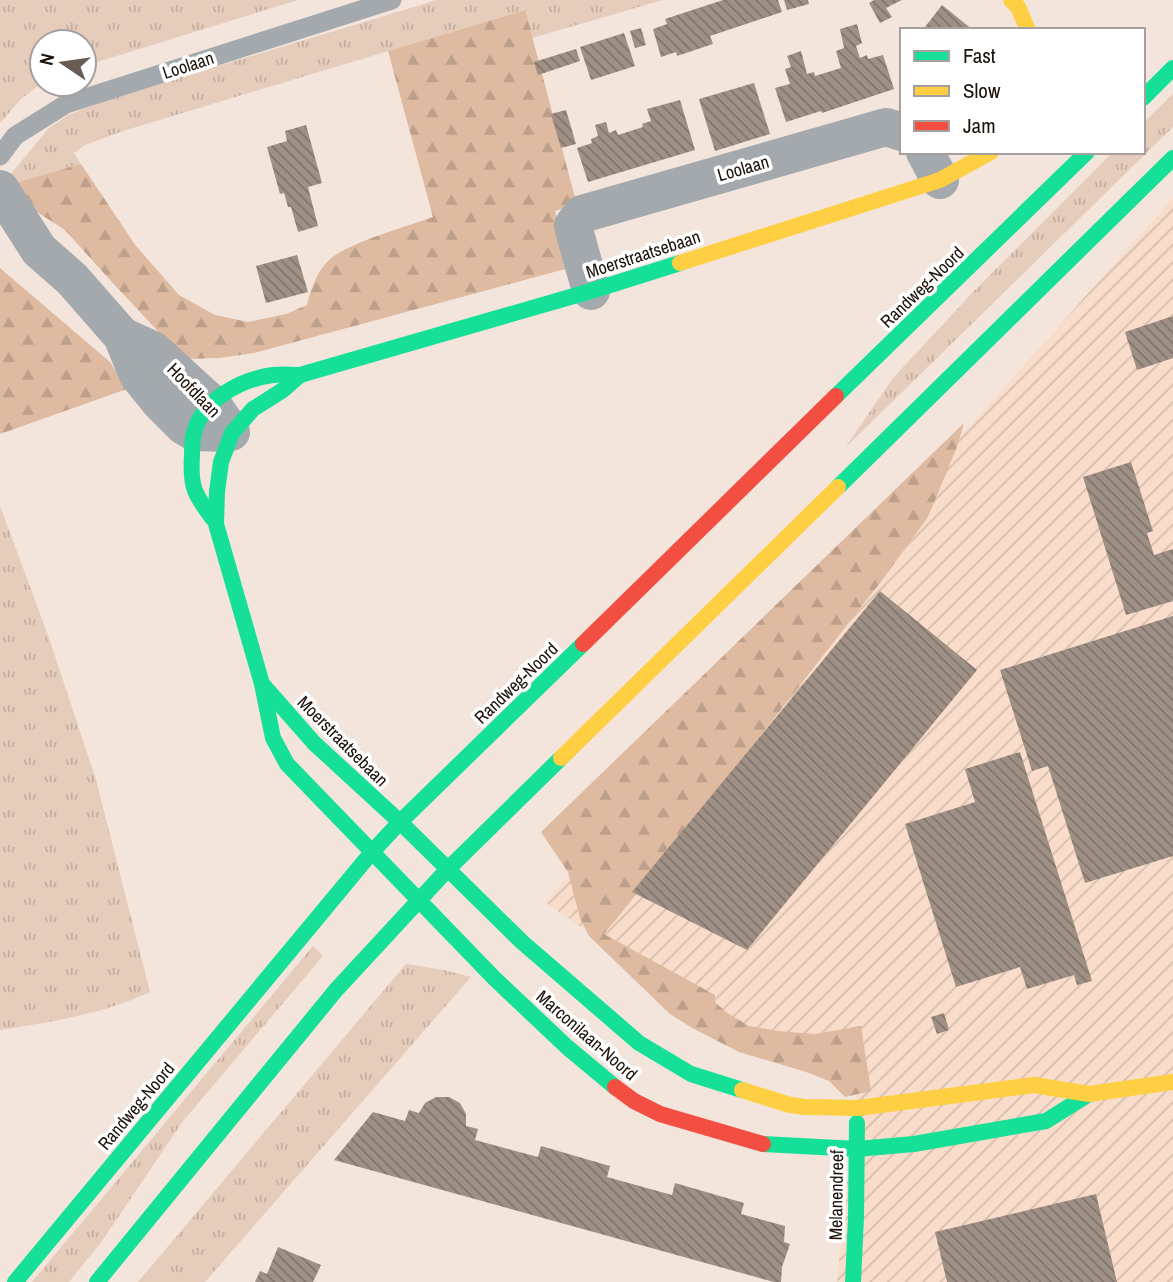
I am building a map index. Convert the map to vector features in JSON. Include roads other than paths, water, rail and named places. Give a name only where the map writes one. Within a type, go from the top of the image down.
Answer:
[{"type":"street","points":[[1011,0],[1018,7],[1027,28]]},
{"type":"street","points":[[1145,95],[1173,68]]},
{"type":"street","name":"Loolaan","points":[[591,291],[573,226],[582,214],[886,127],[900,131]]},
{"type":"street","name":"Moerstraatsebaan","points":[[216,524],[198,500],[191,462],[233,389],[253,379],[274,374],[300,374],[591,291],[932,166],[983,154]]},
{"type":"street","name":"Randweg-Noord","points":[[15,1282],[372,852],[400,822],[1085,154]]},
{"type":"street","points":[[97,1282],[336,990],[447,870],[1173,158]]},
{"type":"street","name":"Hoofdlaan","points":[[0,189],[39,250],[72,279],[122,336],[138,375],[184,426],[213,423]]},
{"type":"street","name":"Hoofdlaan","points":[[0,234],[39,250]]},
{"type":"street","name":"Moerstraatsebaan","points":[[213,423],[253,409],[283,390],[300,374]]},
{"type":"street","name":"Moerstraatsebaan","points":[[213,423],[221,462],[216,524],[261,684],[273,738],[288,764],[372,852]]},
{"type":"street","name":"Moerstraatsebaan","points":[[261,684],[314,743],[400,822],[447,870]]},
{"type":"street","name":"Marconilaan-Noord","points":[[372,852],[494,978],[567,1047],[634,1101],[660,1114],[761,1144],[857,1149],[914,1144],[1046,1121],[1089,1094]]},
{"type":"street","name":"Marconilaan-Noord","points":[[447,870],[522,942],[639,1043],[691,1074],[790,1105],[858,1108],[1034,1086],[1089,1094],[1173,1082]]},
{"type":"street","name":"Melanendreef","points":[[853,1282],[858,1108]]},
{"type":"lane","name":"Loolaan","points":[[0,156],[15,136],[66,104],[392,0]]}]
